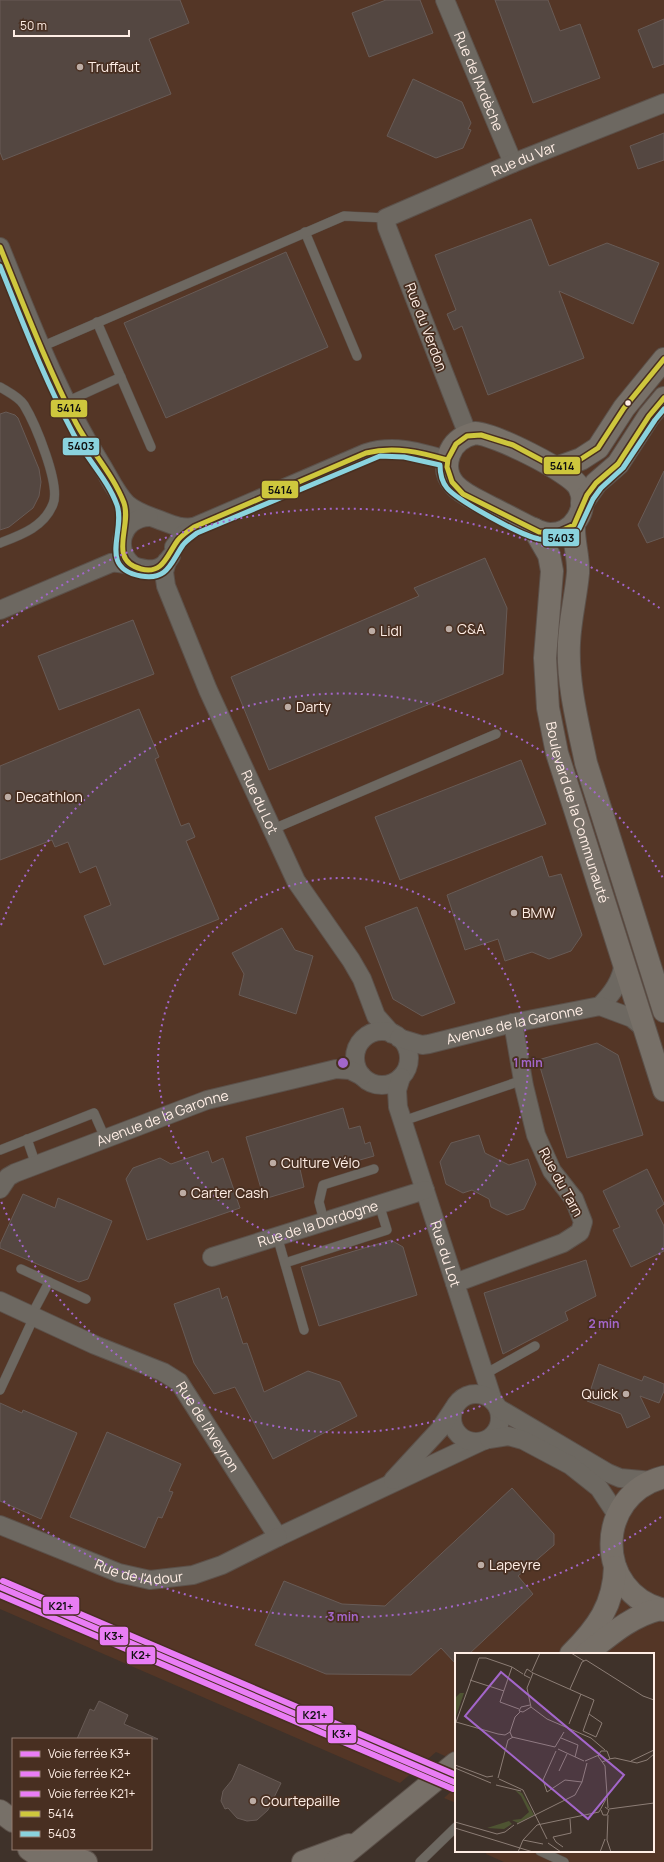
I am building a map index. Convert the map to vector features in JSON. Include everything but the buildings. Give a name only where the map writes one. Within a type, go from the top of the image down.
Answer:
[{"type":"main road","points":[[556,468],[581,459],[598,448],[624,408],[664,359]]},
{"type":"main road","points":[[582,503],[596,483],[618,464],[649,416],[664,398]]},
{"type":"main road","points":[[483,433],[494,436],[556,468],[576,483],[581,492],[582,503],[581,512],[574,525],[562,531],[550,534],[534,529],[458,490],[448,476],[446,469],[447,460],[455,444],[468,435],[483,433]]},
{"type":"main road","name":"Boulevard de la Communauté","points":[[574,525],[578,572],[572,608],[569,644],[571,682],[586,763],[656,968],[664,1011]]},
{"type":"main road","name":"Boulevard de la Communauté","points":[[534,529],[547,550],[552,571],[545,658],[546,686],[551,728],[563,774],[664,1090]]},
{"type":"main road","points":[[573,1653],[599,1624],[607,1609],[613,1588],[615,1568],[611,1544],[612,1532],[617,1515],[632,1495],[658,1479]]},
{"type":"main road","points":[[615,1568],[620,1578],[631,1592],[644,1602],[662,1610]]},
{"type":"main road","points":[[587,1653],[633,1618],[648,1612],[662,1610]]},
{"type":"main road","points":[[335,1862],[455,1764]]},
{"type":"main road","points":[[0,1811],[12,1820]]},
{"type":"main road","points":[[0,1829],[12,1837]]},
{"type":"main road","points":[[303,1862],[361,1840]]},
{"type":"main road","points":[[30,1850],[47,1862]]},
{"type":"main road","points":[[51,1850],[69,1862]]},
{"type":"main road","points":[[53,1850],[86,1862]]},
{"type":"street","name":"Rue de l'Ardèche","points":[[445,0],[513,163]]},
{"type":"street","name":"Rue du Var","points":[[386,218],[513,163],[664,103]]},
{"type":"street","name":"Rue du Verdon","points":[[386,218],[387,227],[468,435]]},
{"type":"street","points":[[0,247],[41,347],[82,434],[123,499],[134,509],[156,520],[184,528],[194,526],[379,449],[406,450],[447,460]]},
{"type":"street","points":[[123,499],[126,510],[124,555],[140,568],[157,568],[170,554],[183,534],[194,526]]},
{"type":"street","points":[[101,566],[114,552],[124,534],[138,519],[156,520],[171,532],[170,554],[164,572],[166,586]]},
{"type":"street","points":[[0,610],[101,566],[117,562],[140,568],[153,574],[166,586]]},
{"type":"street","name":"Rue du Lot","points":[[166,586],[203,680],[271,830],[296,881],[351,960],[362,979],[372,1007],[382,1024],[396,1036]]},
{"type":"street","points":[[624,963],[623,972],[615,989],[600,1006],[632,1018],[645,1029]]},
{"type":"street","name":"Avenue de la Garonne","points":[[429,1044],[513,1023],[600,1006]]},
{"type":"street","points":[[336,1069],[346,1063],[360,1045],[371,1024],[372,1007]]},
{"type":"street","name":"Rue du Tarn","points":[[455,1283],[563,1243],[580,1232],[582,1227],[583,1222],[574,1200],[552,1171],[536,1135],[523,1080],[513,1023]]},
{"type":"street","points":[[362,1076],[356,1066],[360,1045],[376,1032],[396,1036],[415,1044],[429,1044]]},
{"type":"street","points":[[396,1036],[408,1051],[405,1070],[397,1090],[400,1114]]},
{"type":"street","points":[[336,1069],[350,1070],[372,1083],[379,1085],[391,1084],[429,1044]]},
{"type":"street","name":"Avenue de la Garonne","points":[[0,1189],[8,1177],[105,1138],[207,1100],[336,1069]]},
{"type":"street","points":[[379,1085],[391,1096],[400,1114]]},
{"type":"street","name":"Rue du Lot","points":[[400,1114],[482,1368],[496,1405]]},
{"type":"street","name":"Rue de la Dordogne","points":[[212,1257],[425,1190]]},
{"type":"street","name":"Rue de l'Aveyron","points":[[0,1301],[163,1372],[179,1382],[278,1537]]},
{"type":"street","points":[[386,1488],[440,1429],[474,1382],[482,1368]]},
{"type":"street","points":[[617,1515],[599,1488],[577,1470],[523,1440],[508,1436],[485,1441],[471,1442],[464,1439],[456,1432],[452,1421],[460,1402],[478,1394],[486,1396],[496,1405],[608,1473],[620,1478],[658,1479]]},
{"type":"street","points":[[278,1537],[485,1441],[495,1434],[500,1424],[500,1416],[496,1405]]},
{"type":"street","name":"Rue de l'Adour","points":[[0,1525],[119,1573],[150,1580],[193,1575],[222,1565],[278,1537]]},
{"type":"lane","points":[[41,347],[344,216],[386,218]]},
{"type":"lane","points":[[305,232],[357,356]]},
{"type":"lane","points":[[97,322],[152,447]]},
{"type":"lane","points":[[66,402],[121,377]]},
{"type":"lane","points":[[0,386],[13,394],[24,405],[50,466],[55,487],[53,503],[46,516],[38,525],[23,534],[0,543]]},
{"type":"lane","points":[[271,830],[496,734]]},
{"type":"lane","points":[[400,1114],[523,1080]]},
{"type":"lane","points":[[0,1150],[94,1113],[105,1138]]},
{"type":"lane","points":[[27,1139],[36,1165]]},
{"type":"lane","points":[[324,1222],[319,1202],[323,1185],[374,1169]]},
{"type":"lane","points":[[285,1264],[387,1230],[379,1204]]},
{"type":"lane","points":[[277,1236],[304,1330]]},
{"type":"lane","points":[[21,1270],[86,1299]]},
{"type":"lane","points":[[0,1390],[32,1316],[49,1282]]},
{"type":"lane","points":[[482,1368],[535,1346]]},
{"type":"lane","points":[[420,1862],[455,1829]]},
{"type":"lane","points":[[542,1852],[564,1862]]},
{"type":"shaded area","points":[[0,0],[664,0],[664,1862],[504,1862],[486,1854],[487,1852],[654,1852],[654,1653],[455,1653],[455,1761],[436,1752],[400,1783],[0,1609]]},
{"type":"shaded area","points":[[455,1788],[455,1803],[444,1798]]},
{"type":"rail line","name":"K21+","points":[[3,1581],[455,1775]]},
{"type":"rail line","name":"K3+","points":[[0,1587],[455,1783]]},
{"type":"rail line","name":"K2+","points":[[0,1595],[453,1789]]},
{"type":"transit line","name":"5414","points":[[0,247],[36,336],[65,401],[82,433],[114,482],[124,503],[126,512],[123,550],[125,558],[131,565],[141,569],[155,569],[164,562],[180,538],[194,527],[366,453],[397,450],[447,460]]},
{"type":"transit line","name":"5403","points":[[0,266],[35,352],[63,415],[79,444],[103,478],[117,505],[119,515],[116,557],[120,565],[128,572],[141,576],[150,577],[163,573],[172,564],[183,545],[197,533],[380,456],[404,457],[440,465],[440,471],[447,488],[453,494],[476,509],[519,532],[539,539],[550,540],[565,537],[579,529],[593,499],[601,488],[623,468],[664,409]]},
{"type":"transit line","name":"5414","points":[[664,359],[624,408],[598,448],[581,459],[556,468],[513,445],[481,435],[467,436],[456,444],[448,459],[447,467],[452,482],[463,494],[539,532],[556,533],[574,525],[587,495],[596,483],[618,464],[649,416],[664,398]]},
{"type":"place","name":"Truffaut","points":[[80,67]]},
{"type":"place","name":"C&A","points":[[449,629]]},
{"type":"place","name":"Lidl","points":[[372,631]]},
{"type":"place","name":"Darty","points":[[288,707]]},
{"type":"place","name":"Decathlon","points":[[8,797]]},
{"type":"place","name":"BMW","points":[[514,913]]},
{"type":"place","name":"Culture Vélo","points":[[273,1163]]},
{"type":"place","name":"Carter Cash","points":[[183,1193]]},
{"type":"place","name":"Quick","points":[[626,1394]]},
{"type":"place","name":"Lapeyre","points":[[481,1565]]},
{"type":"place","name":"Courtepaille","points":[[253,1801]]}]
